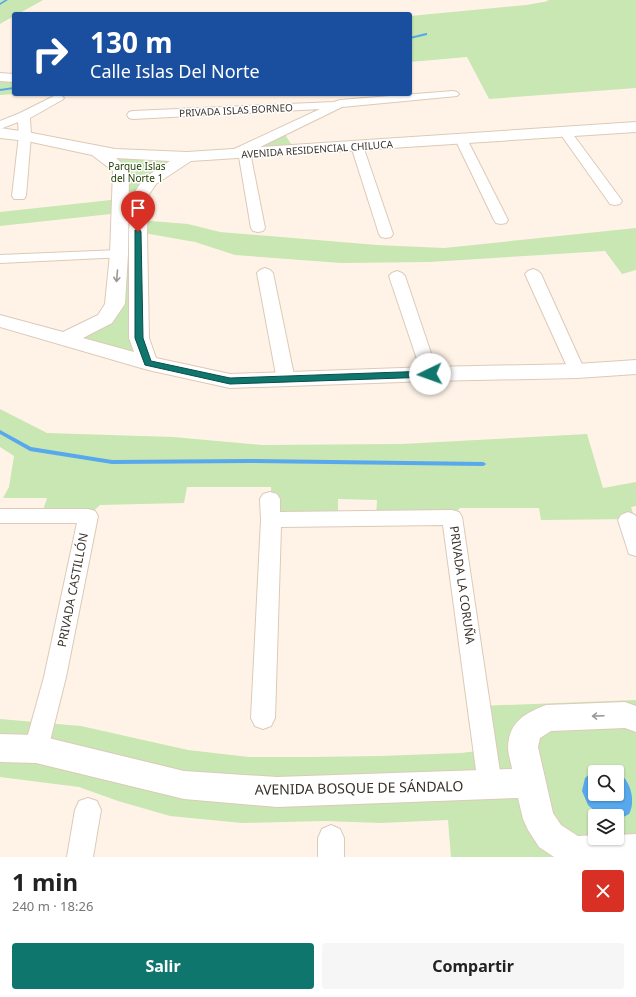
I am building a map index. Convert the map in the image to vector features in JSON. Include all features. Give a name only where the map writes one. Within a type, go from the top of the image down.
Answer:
[{"type":"street","points":[[0,77],[12,78]]},
{"type":"street","name":"PRIVADA ISLAS BORNEO","points":[[133,115],[340,104],[453,94]]},
{"type":"street","points":[[0,124],[24,116],[58,98]]},
{"type":"street","name":"PRIVADA ISLAS BORNEO","points":[[240,154],[340,104]]},
{"type":"street","points":[[19,196],[25,135],[24,116]]},
{"type":"street","name":"AVENIDA RESIDENCIAL CHILUCA","points":[[0,133],[25,135],[96,150],[134,155],[187,157],[636,127]]},
{"type":"street","name":"PRIVADA ISLAS BORNEO","points":[[288,129],[286,136],[291,144],[301,150]]},
{"type":"street","points":[[565,132],[615,201]]},
{"type":"street","points":[[461,139],[501,220]]},
{"type":"street","points":[[357,146],[386,234]]},
{"type":"street","points":[[64,340],[105,319],[115,304],[119,254],[121,170],[96,150]]},
{"type":"street","points":[[240,154],[258,228]]},
{"type":"street","points":[[148,363],[139,338],[138,232],[140,196],[150,181],[187,157]]},
{"type":"street","points":[[0,259],[119,254]]},
{"type":"street","points":[[265,273],[286,380]]},
{"type":"street","points":[[533,274],[578,371]]},
{"type":"street","points":[[397,276],[430,374]]},
{"type":"street","points":[[0,322],[148,363],[230,381],[430,374],[578,371],[636,367]]},
{"type":"street","name":"PRIVADA LA CORUÑA","points":[[263,718],[270,510],[452,517],[490,785]]},
{"type":"street","name":"PRIVADA CASTILLÓN","points":[[0,516],[88,516],[56,677],[36,749]]},
{"type":"street","points":[[628,520],[636,548]]},
{"type":"street","points":[[636,719],[625,715],[546,718],[527,730],[523,747],[539,819],[550,836],[575,855],[636,850]]},
{"type":"street","name":"AVENIDA BOSQUE DE SÁNDALO","points":[[0,748],[36,749],[184,785],[277,792],[530,783]]},
{"type":"street","points":[[80,857],[88,810]]},
{"type":"green space","points":[[0,0],[43,0],[22,12],[12,12],[12,17],[0,24]]},
{"type":"green space","points":[[546,0],[636,0],[636,88],[489,99],[467,57],[412,62],[412,16],[526,5],[549,1]]},
{"type":"green space","points":[[12,79],[12,94],[0,95],[0,80]]},
{"type":"green space","points":[[288,129],[286,136],[291,144],[301,150],[245,153]]},
{"type":"green space","name":"Parque Islas del Norte 1","points":[[96,150],[187,157],[150,181],[138,220],[188,224],[220,232],[377,245],[444,248],[636,228],[636,270],[622,274],[605,251],[430,262],[341,263],[235,255],[195,242],[138,232],[148,363],[64,340],[105,319],[120,213],[0,226],[0,212],[120,199],[121,170]]},
{"type":"green space","points":[[0,409],[47,433],[173,437],[262,445],[401,444],[587,434],[603,488],[636,482],[636,506],[631,507],[635,519],[541,520],[539,508],[460,508],[452,516],[376,518],[377,500],[338,499],[338,519],[272,519],[271,487],[187,487],[184,503],[100,505],[88,516],[41,516],[47,498],[3,498],[9,487],[14,456],[0,447]]},
{"type":"green space","points":[[636,700],[636,850],[575,852],[529,784],[575,857],[451,857],[448,820],[381,823],[325,821],[242,823],[170,816],[118,801],[79,787],[0,777],[0,719],[81,726],[188,750],[249,757],[380,756],[461,753],[485,750],[479,706]]},
{"type":"water","points":[[588,775],[588,801],[624,801],[624,778],[629,785],[632,797],[629,814],[624,816],[624,809],[592,809],[588,805],[582,791],[585,778]]},
{"type":"waterway","points":[[0,4],[7,0]]},
{"type":"waterway","points":[[412,38],[426,34]]},
{"type":"waterway","points":[[0,90],[12,88]]},
{"type":"waterway","points":[[0,432],[30,449],[112,462],[249,461],[483,464]]},
{"type":"route","points":[[138,232],[139,338],[148,363],[230,381],[430,374]]}]
